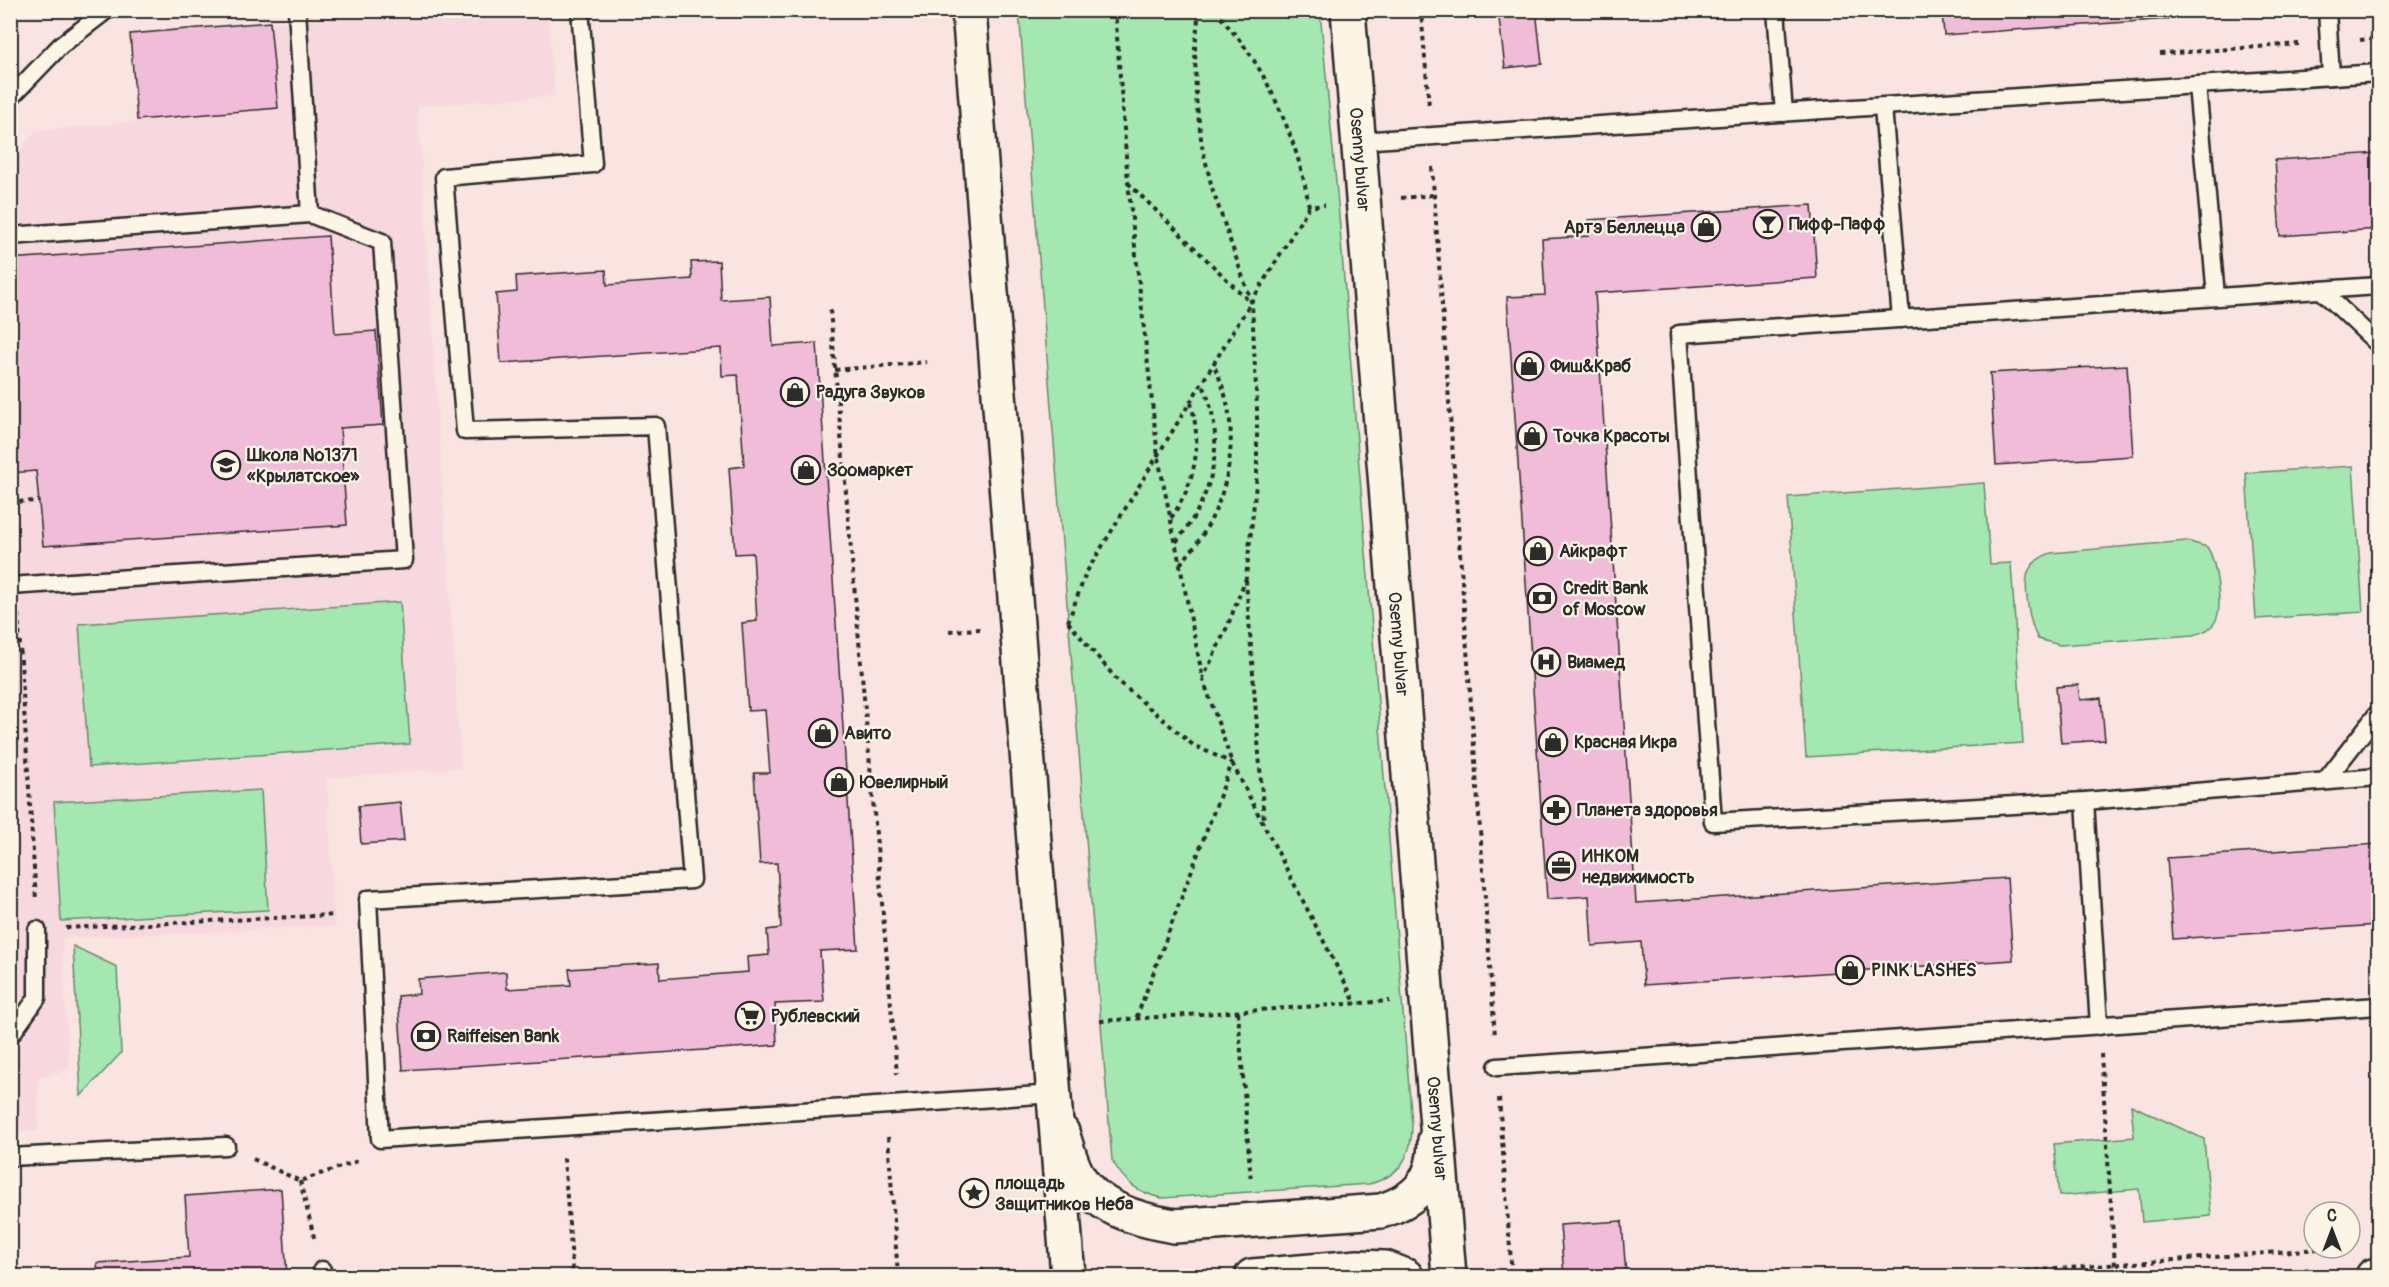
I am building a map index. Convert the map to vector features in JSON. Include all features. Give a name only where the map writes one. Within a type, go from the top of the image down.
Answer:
[{"type":"street","points":[[969,10],[1068,1276]]},
{"type":"street","name":"Osenny bulvar","points":[[1348,10],[1449,1276]]},
{"type":"street","points":[[1055,1100],[1076,1173],[1092,1192],[1118,1211],[1144,1221],[1174,1226],[1381,1211],[1397,1206],[1415,1193],[1429,1174],[1435,1161],[1436,1124]]},
{"type":"street","points":[[1252,1276],[1358,1267],[1385,1268],[1406,1276]]},
{"type":"street","points":[[2373,1276],[2379,1276]]},
{"type":"lane","points":[[10,98],[60,46],[107,10]]},
{"type":"lane","points":[[297,10],[310,214]]},
{"type":"lane","points":[[580,10],[593,164],[444,177],[465,431],[656,426],[692,880],[368,899],[380,1139],[1055,1100]]},
{"type":"lane","points":[[1776,10],[1784,113]]},
{"type":"lane","points":[[2327,10],[2331,76]]},
{"type":"lane","points":[[1359,141],[2379,73]]},
{"type":"lane","points":[[2197,86],[2216,296]]},
{"type":"lane","points":[[1883,107],[1901,319]]},
{"type":"lane","points":[[10,236],[310,214],[382,242],[404,560],[13,586]]},
{"type":"lane","points":[[2379,286],[1679,334],[1713,822],[2085,801],[2379,777]]},
{"type":"lane","points":[[2320,290],[2379,344]]},
{"type":"lane","points":[[2325,781],[2379,713]]},
{"type":"lane","points":[[2085,801],[2099,1026]]},
{"type":"lane","points":[[10,1036],[37,998],[37,930]]},
{"type":"lane","points":[[1497,1067],[2379,1006]]},
{"type":"lane","points":[[10,1157],[226,1146]]},
{"type":"path","points":[[1115,10],[1128,182],[1158,457],[1203,679],[1232,763],[1356,1004]]},
{"type":"path","points":[[1200,10],[1195,47],[1196,98],[1202,146],[1212,188],[1252,304],[1257,410],[1257,475],[1246,578],[1265,824]]},
{"type":"path","points":[[1215,10],[1247,50],[1274,100],[1296,149],[1309,207],[1086,573],[1068,622],[1127,688],[1193,745],[1232,763]]},
{"type":"path","points":[[1421,10],[1512,1276]]},
{"type":"path","points":[[1128,182],[1252,304]]},
{"type":"path","points":[[1309,207],[1321,206]]},
{"type":"path","points":[[830,310],[897,1077]]},
{"type":"path","points":[[835,370],[927,362]]},
{"type":"path","points":[[1180,564],[1194,548],[1213,517],[1221,499],[1230,458],[1227,398],[1214,366]]},
{"type":"path","points":[[1176,542],[1191,524],[1200,507],[1213,469],[1215,434],[1210,400],[1203,384]]},
{"type":"path","points":[[1171,519],[1190,486],[1196,462],[1198,436],[1191,402]]},
{"type":"path","points":[[10,502],[39,501]]},
{"type":"path","points":[[1203,679],[1228,625],[1246,578]]},
{"type":"path","points":[[13,586],[37,930],[335,915]]},
{"type":"path","points":[[1136,1018],[1232,763]]},
{"type":"path","points":[[1100,1021],[1391,1000]]},
{"type":"path","points":[[1238,1012],[1254,1220]]},
{"type":"path","points":[[2099,1026],[2115,1266]]},
{"type":"path","points":[[887,1131],[898,1276]]},
{"type":"path","points":[[226,1146],[300,1181],[360,1160]]},
{"type":"path","points":[[564,1153],[573,1276]]},
{"type":"path","points":[[300,1181],[322,1273]]},
{"type":"path","points":[[1964,1276],[2302,1250]]},
{"type":"path","points":[[891,1276],[989,1270]]},
{"type":"shaded area","name":"Школа №1371 «Крылатское»","points":[[363,10],[548,11],[555,96],[418,106],[461,768],[327,778],[335,926],[62,938],[69,1069],[38,1079],[38,1131],[11,1132],[11,162],[35,131],[278,108],[270,22],[363,14]]},
{"type":"green space","points":[[1019,11],[1320,11],[1338,204],[1412,1125],[1410,1147],[1402,1164],[1389,1176],[1369,1184],[1162,1198],[1139,1190],[1132,1185],[1112,1160]]},
{"type":"green space","points":[[2353,466],[2363,612],[2256,619],[2246,473]]},
{"type":"green space","points":[[1984,483],[1990,564],[2011,563],[2023,743],[1806,757],[1788,497]]},
{"type":"green space","points":[[2187,541],[2207,547],[2218,583],[2219,605],[2216,620],[2203,632],[2193,635],[2060,645],[2038,639],[2030,615],[2026,585],[2029,570],[2039,559],[2051,553]]},
{"type":"green space","points":[[400,602],[410,744],[89,767],[79,624]]},
{"type":"green space","points":[[261,790],[268,910],[61,921],[54,802]]},
{"type":"green space","points":[[73,946],[117,967],[121,1053],[81,1096]]},
{"type":"green space","points":[[2131,1105],[2204,1139],[2211,1216],[2142,1222],[2139,1189],[2059,1196],[2054,1144],[2134,1137]]},
{"type":"building","points":[[1498,10],[1536,10],[1542,64],[1505,68]]},
{"type":"building","points":[[1942,10],[2168,10],[2169,19],[1944,35]]},
{"type":"building","points":[[270,22],[278,108],[137,120],[130,34]]},
{"type":"building","points":[[2378,153],[2378,229],[2280,236],[2275,160]]},
{"type":"building","points":[[1812,205],[1817,278],[1595,293],[1636,903],[2007,878],[2013,960],[1644,985],[1641,942],[1592,946],[1589,896],[1547,899],[1507,297],[1545,295],[1542,239],[1589,236],[1588,220]]},
{"type":"building","points":[[328,236],[335,334],[376,331],[383,425],[340,428],[347,525],[43,546],[36,471],[10,473],[10,360],[16,360],[10,259]]},
{"type":"building","points":[[719,261],[721,300],[770,297],[773,346],[817,343],[858,949],[820,951],[824,1002],[775,1004],[777,1045],[403,1070],[398,996],[419,994],[418,979],[506,972],[507,989],[571,985],[569,969],[659,963],[660,979],[748,972],[747,957],[769,955],[767,930],[781,928],[777,863],[760,864],[754,773],[770,773],[765,710],[748,711],[742,623],[757,621],[753,553],[735,554],[729,468],[744,466],[738,375],[722,376],[721,348],[501,363],[496,294],[517,292],[516,276],[606,270],[607,285],[692,279],[691,262]]},
{"type":"building","points":[[2127,365],[2133,456],[1996,465],[1990,373]]},
{"type":"building","points":[[2078,685],[2080,700],[2101,698],[2105,740],[2061,743],[2056,687]]},
{"type":"building","points":[[400,802],[404,841],[361,844],[358,806]]},
{"type":"building","points":[[2378,844],[2378,925],[2173,939],[2167,858]]},
{"type":"building","points":[[281,1189],[287,1276],[98,1276],[97,1263],[189,1257],[185,1196]]},
{"type":"building","points":[[1622,1221],[1626,1276],[1564,1276],[1560,1225]]},
{"type":"place","name":"Пифф-Пафф","points":[[1768,224]]},
{"type":"place","name":"Артэ Беллецца","points":[[1706,227]]},
{"type":"place","name":"Фиш&Краб","points":[[1529,366]]},
{"type":"place","name":"Радуга Звуков","points":[[795,392]]},
{"type":"place","name":"Точка Красоты","points":[[1532,436]]},
{"type":"place","name":"Школа №1371 «Крылатское»","points":[[226,465]]},
{"type":"place","name":"Зоомаркет","points":[[806,470]]},
{"type":"place","name":"Айкрафт","points":[[1538,551]]},
{"type":"place","name":"Credit Bank of Moscow","points":[[1542,598]]},
{"type":"place","name":"Виамед","points":[[1546,662]]},
{"type":"place","name":"Авито","points":[[823,733]]},
{"type":"place","name":"Красная Икра","points":[[1553,742]]},
{"type":"place","name":"Ювелирный","points":[[839,782]]},
{"type":"place","name":"Планета здоровья","points":[[1556,810]]},
{"type":"place","name":"ИНКОМ недвижимость","points":[[1561,866]]},
{"type":"place","name":"PINK LASHES","points":[[1850,970]]},
{"type":"place","name":"Рублевский","points":[[750,1016]]},
{"type":"place","name":"Raiffeisen Bank","points":[[426,1036]]},
{"type":"place","name":"площадь Защитников Неба","points":[[974,1193]]}]
